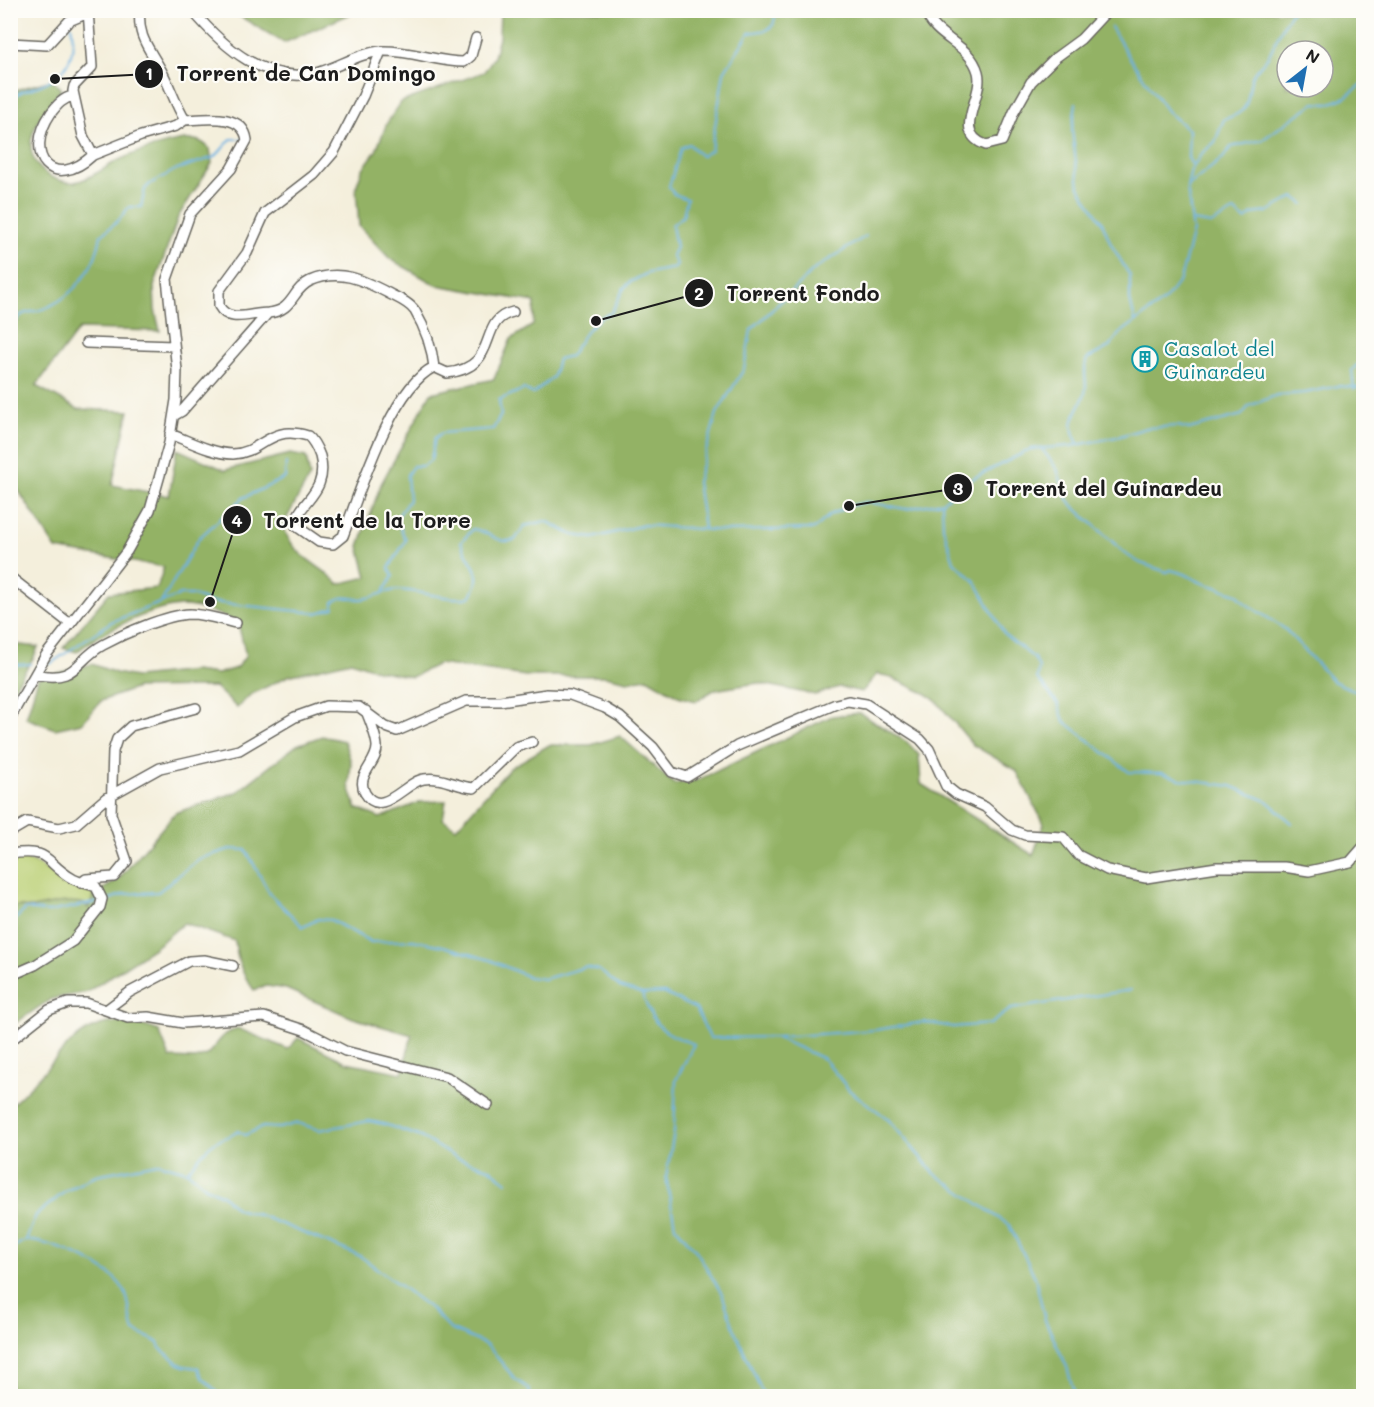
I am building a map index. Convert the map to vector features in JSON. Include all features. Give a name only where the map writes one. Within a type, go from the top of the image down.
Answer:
[{"type":"street","points":[[140,10],[138,26],[141,39],[160,69],[185,120]]},
{"type":"street","points":[[192,10],[232,51],[284,75],[319,72],[359,56],[381,51],[465,62],[471,56],[476,38]]},
{"type":"street","points":[[924,10],[931,24],[969,54],[977,69],[979,86],[968,126],[973,137],[986,145],[1002,141],[1014,112],[1031,82],[1055,58],[1081,39],[1108,10]]},
{"type":"street","points":[[10,43],[47,45],[69,21],[88,12],[92,66],[74,86],[73,96],[85,142],[93,156]]},
{"type":"street","points":[[381,51],[363,96],[328,161],[314,175],[269,208],[247,254],[219,291],[219,306],[226,315],[237,317],[268,313],[285,308],[309,281],[343,275],[357,277],[408,304],[415,311],[431,346],[434,367]]},
{"type":"street","points":[[10,718],[35,674],[69,623],[140,530],[154,500],[175,415],[177,389],[167,279],[187,220],[199,202],[231,169],[247,141],[245,132],[228,120],[185,120],[176,126],[141,136],[93,156],[74,170],[66,171],[50,165],[39,151],[38,140],[47,120],[60,104],[73,96]]},
{"type":"street","points":[[434,367],[447,373],[476,364],[485,352],[491,330],[502,318],[513,312]]},
{"type":"street","points":[[175,415],[182,411],[268,313]]},
{"type":"street","points":[[86,343],[174,346]]},
{"type":"street","points":[[170,434],[233,454],[253,448],[278,434],[297,433],[310,438],[320,457],[322,476],[318,489],[296,520],[296,526],[319,542],[333,544],[343,536],[384,431],[421,376],[434,367]]},
{"type":"street","points":[[10,577],[69,623]]},
{"type":"street","points":[[35,674],[46,676],[67,674],[82,665],[101,646],[137,630],[183,615],[193,614],[236,623]]},
{"type":"street","points":[[10,832],[27,822],[60,828],[76,824],[113,794],[160,768],[239,750],[305,712],[342,705],[366,711],[386,728],[397,730],[466,701],[500,701],[557,693],[570,695],[605,708],[620,717],[653,747],[672,772],[687,777],[696,774],[728,750],[836,704],[854,701],[872,706],[926,745],[943,782],[956,794],[985,807],[1004,825],[1017,833],[1063,837],[1078,855],[1107,870],[1153,878],[1217,867],[1284,867],[1309,871],[1350,862],[1364,846]]},
{"type":"street","points":[[81,883],[86,879],[114,878],[126,864],[127,855],[112,820],[113,751],[123,731],[131,726],[196,708]]},
{"type":"street","points":[[366,711],[377,745],[375,756],[363,778],[363,785],[367,795],[378,803],[389,800],[410,784],[425,778],[442,779],[474,788],[516,747],[532,742]]},
{"type":"street","points":[[10,854],[33,852],[43,854],[67,875],[81,883],[96,887],[102,899],[100,906],[76,939],[35,965],[10,976]]},
{"type":"street","points":[[106,1010],[130,992],[189,961],[204,960],[233,966]]},
{"type":"street","points":[[10,1041],[59,1005],[86,1003],[128,1018],[148,1017],[183,1023],[254,1016],[274,1019],[304,1030],[345,1051],[447,1077],[488,1105]]},
{"type":"green space","points":[[231,11],[357,11],[284,43]]},
{"type":"green space","points":[[500,11],[1363,11],[1363,1396],[11,1396],[11,1105],[74,1040],[90,1029],[109,1023],[132,1023],[159,1031],[170,1058],[195,1059],[207,1055],[224,1035],[237,1028],[288,1049],[298,1038],[346,1062],[402,1073],[412,1035],[353,1018],[286,989],[267,986],[254,990],[241,967],[235,941],[184,923],[154,948],[87,992],[51,999],[11,1026],[11,909],[17,906],[33,908],[72,902],[85,904],[88,908],[95,894],[118,880],[175,813],[237,792],[297,745],[322,736],[344,741],[351,762],[349,786],[356,808],[380,818],[420,802],[446,801],[443,819],[456,828],[510,768],[549,745],[591,745],[620,736],[674,784],[698,780],[832,716],[860,713],[907,742],[919,755],[921,784],[1033,855],[1044,824],[1016,770],[973,745],[938,703],[927,694],[887,676],[877,674],[862,692],[839,687],[815,695],[758,683],[714,690],[696,701],[678,696],[647,678],[628,681],[605,676],[526,676],[438,664],[412,677],[377,670],[351,661],[288,676],[250,695],[237,708],[215,687],[137,688],[101,701],[82,723],[55,729],[26,718],[38,678],[92,664],[116,673],[136,677],[194,671],[217,674],[236,668],[246,656],[238,623],[210,611],[187,606],[168,608],[140,617],[98,637],[77,652],[63,648],[109,593],[157,588],[164,567],[56,549],[11,479],[10,103],[16,90],[52,80],[61,89],[40,118],[31,140],[31,151],[35,162],[44,172],[58,180],[80,181],[126,157],[182,140],[199,141],[205,144],[210,149],[212,163],[178,217],[154,286],[155,310],[160,331],[79,329],[36,386],[78,409],[129,411],[112,485],[169,496],[177,449],[225,470],[290,454],[306,457],[310,476],[283,525],[287,536],[299,553],[339,584],[367,577],[359,546],[381,484],[431,393],[494,379],[511,339],[533,325],[535,302],[436,285],[390,259],[359,226],[356,187],[362,170],[376,151],[387,123],[401,102],[484,72],[494,57],[499,38]]},
{"type":"green space","points":[[11,644],[38,647],[11,693]]},
{"type":"green space","points":[[25,859],[43,867],[76,888],[95,894],[88,909],[75,903],[68,903],[33,908],[17,906],[11,909],[11,861]]},
{"type":"waterway","points":[[384,591],[393,576],[389,568],[406,540],[396,519],[409,500],[407,475],[413,466],[423,466],[431,460],[435,438],[442,433],[493,429],[501,415],[499,400],[524,389],[533,394],[553,377],[558,359],[570,356],[588,329],[601,317],[611,313],[624,288],[630,282],[648,273],[675,268],[677,264],[672,256],[676,247],[672,225],[683,216],[687,199],[674,194],[669,187],[681,148],[689,144],[701,156],[711,150],[724,72],[749,33],[767,30],[773,25],[777,10]]},
{"type":"waterway","points":[[1078,443],[1072,422],[1085,393],[1087,359],[1109,347],[1119,334],[1165,300],[1180,280],[1193,231],[1187,187],[1191,170],[1202,153],[1215,142],[1224,119],[1234,116],[1244,108],[1253,74],[1269,55],[1293,10]]},
{"type":"waterway","points":[[10,118],[17,94],[44,84],[67,65],[73,48],[71,25]]},
{"type":"waterway","points":[[1111,27],[1167,111],[1189,130],[1188,158],[1193,166]]},
{"type":"waterway","points":[[1188,186],[1223,158],[1231,147],[1262,140],[1314,103],[1328,104],[1344,98],[1364,83]]},
{"type":"waterway","points":[[1076,103],[1072,130],[1079,187],[1102,222],[1111,244],[1130,276],[1130,300],[1135,321]]},
{"type":"waterway","points":[[10,327],[21,315],[47,308],[69,294],[90,267],[101,235],[118,221],[129,207],[141,207],[145,189],[150,184],[177,169],[215,157],[231,139],[243,139]]},
{"type":"waterway","points":[[10,175],[10,183]]},
{"type":"waterway","points":[[1193,221],[1211,224],[1234,211],[1245,220],[1252,214],[1267,212],[1294,197],[1304,204]]},
{"type":"waterway","points":[[704,528],[697,482],[717,413],[744,369],[751,330],[816,268],[866,236]]},
{"type":"waterway","points":[[1354,389],[1352,370],[1357,365],[1364,364]]},
{"type":"waterway","points":[[50,664],[111,622],[180,595],[192,595],[210,602],[317,613],[334,608],[333,602],[340,598],[364,599],[396,590],[453,598],[470,597],[475,588],[477,574],[461,542],[473,529],[503,541],[515,540],[524,526],[546,521],[573,535],[593,538],[644,525],[726,531],[814,529],[830,515],[849,506],[867,502],[906,509],[942,502],[968,481],[1031,449],[1071,446],[1117,437],[1146,428],[1178,426],[1189,429],[1242,415],[1249,406],[1277,395],[1305,393],[1338,386],[1364,388]]},
{"type":"waterway","points":[[1042,449],[1057,469],[1066,496],[1073,506],[1127,555],[1140,563],[1167,572],[1171,570],[1185,574],[1200,582],[1237,594],[1245,603],[1285,629],[1333,681],[1364,695]]},
{"type":"waterway","points":[[162,601],[199,538],[243,498],[285,478],[286,463]]},
{"type":"waterway","points":[[942,502],[943,527],[954,562],[975,581],[1005,635],[1034,658],[1039,667],[1037,678],[1058,704],[1064,721],[1129,772],[1162,773],[1180,779],[1231,786],[1267,801],[1292,823]]},
{"type":"waterway","points":[[10,665],[31,664]]},
{"type":"waterway","points":[[104,901],[125,894],[158,892],[199,859],[230,849],[246,850],[270,894],[303,927],[318,919],[331,920],[371,942],[413,940],[443,946],[490,960],[529,977],[544,979],[586,967],[599,970],[620,987],[642,994],[664,993],[696,1009],[710,1038],[775,1037],[824,1059],[850,1091],[887,1118],[934,1173],[1009,1225],[1035,1277],[1045,1320],[1067,1367],[1075,1396]]},
{"type":"waterway","points":[[10,924],[26,909],[49,912],[98,902]]},
{"type":"waterway","points":[[778,1037],[875,1030],[924,1022],[953,1027],[990,1024],[1011,1009],[1131,990]]},
{"type":"waterway","points":[[642,994],[660,1027],[694,1044],[676,1080],[674,1132],[666,1177],[675,1226],[697,1252],[722,1294],[735,1331],[764,1396]]},
{"type":"waterway","points":[[10,1249],[26,1240],[36,1215],[66,1191],[96,1175],[158,1163],[187,1171],[215,1142],[238,1131],[245,1135],[263,1127],[280,1128],[298,1123],[319,1130],[369,1121],[384,1124],[421,1137],[457,1158],[489,1168],[507,1182]]},
{"type":"waterway","points":[[187,1171],[206,1187],[222,1195],[237,1209],[259,1215],[360,1256],[430,1308],[450,1329],[487,1345],[515,1379],[528,1388],[531,1396]]},
{"type":"waterway","points":[[26,1240],[65,1250],[80,1256],[106,1272],[124,1290],[134,1331],[158,1342],[160,1348],[178,1363],[198,1368],[202,1377],[221,1396]]},
{"type":"place","name":"Torrent de Can Domingo","points":[[55,79]]},
{"type":"place","name":"Torrent Fondo","points":[[596,321]]},
{"type":"place","name":"Casalot del Guinardeu","points":[[1145,359]]},
{"type":"place","name":"Torrent del Guinardeu","points":[[849,506]]},
{"type":"place","name":"Torrent de la Torre","points":[[210,602]]}]
